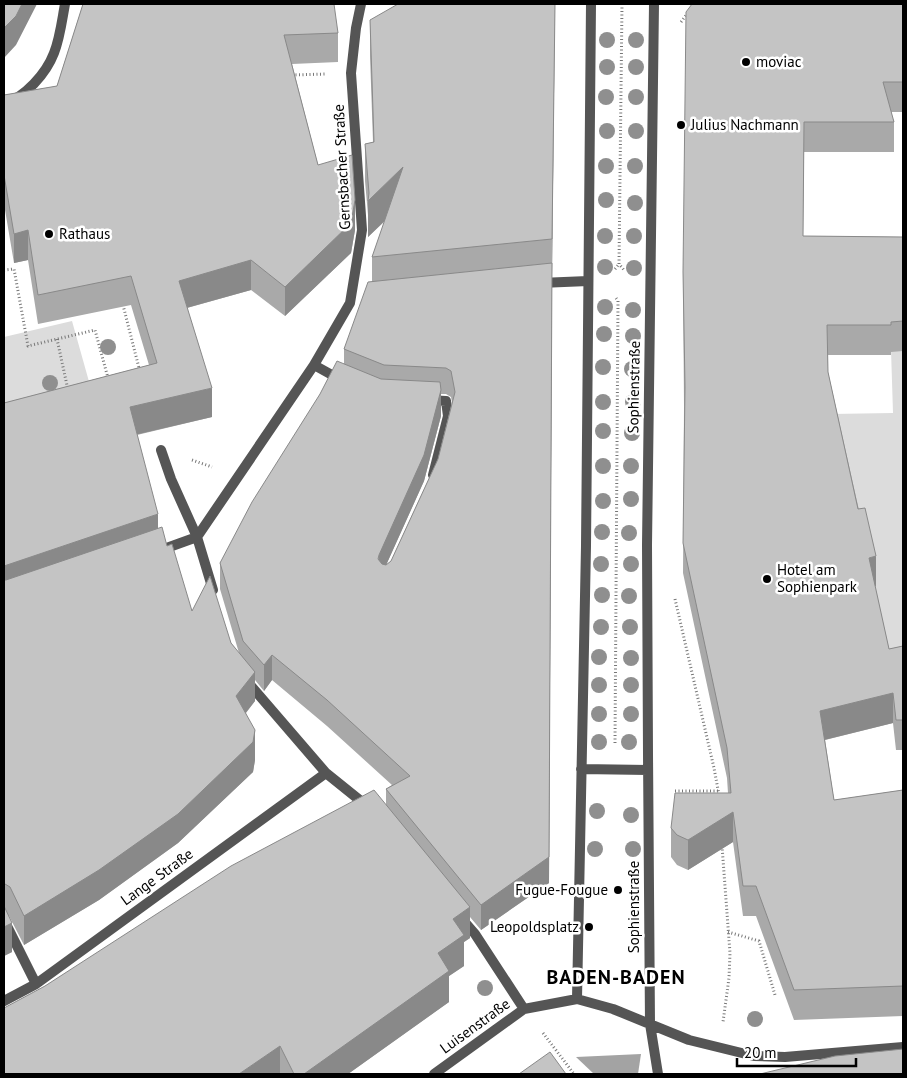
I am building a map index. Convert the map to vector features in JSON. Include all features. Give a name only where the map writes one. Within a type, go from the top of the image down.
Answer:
[{"type":"street","points":[[4,104],[12,101],[34,85],[54,54],[65,4]]},
{"type":"street","name":"Gernsbacher Straße","points":[[197,537],[355,302],[362,230],[351,73],[356,28],[361,4]]},
{"type":"street","points":[[577,999],[582,769],[591,4]]},
{"type":"street","name":"Sophienstraße","points":[[654,4],[647,545],[650,1024],[658,1074]]},
{"type":"street","points":[[533,284],[588,281]]},
{"type":"street","points":[[314,365],[351,385]]},
{"type":"street","points":[[419,400],[446,401],[448,416],[431,483]]},
{"type":"street","points":[[161,450],[171,479],[197,537],[217,604]]},
{"type":"street","points":[[151,553],[197,537]]},
{"type":"street","points":[[237,670],[326,773],[377,814]]},
{"type":"street","points":[[582,769],[648,770]]},
{"type":"street","name":"Lange Straße","points":[[4,1001],[36,984],[326,773]]},
{"type":"street","points":[[458,914],[475,934],[524,1009]]},
{"type":"street","points":[[4,920],[36,984]]},
{"type":"street","name":"Luisenstraße","points":[[434,1074],[524,1009],[577,999],[613,1009],[689,1040],[754,1056],[785,1057],[903,1047]]},
{"type":"path","points":[[620,264],[622,4]]},
{"type":"path","points":[[678,30],[680,22],[695,7]]},
{"type":"path","points":[[284,75],[351,73]]},
{"type":"path","points":[[4,270],[14,269],[28,346],[95,330],[109,383]]},
{"type":"path","points":[[121,297],[141,373]]},
{"type":"path","points":[[615,744],[618,301]]},
{"type":"path","points":[[57,339],[68,390]]},
{"type":"path","points":[[161,450],[239,476]]},
{"type":"path","points":[[674,593],[719,801]]},
{"type":"path","points":[[648,790],[718,791]]},
{"type":"path","points":[[719,1048],[729,978],[730,953],[722,838]]},
{"type":"path","points":[[728,932],[760,941],[775,995]]},
{"type":"path","points":[[524,1009],[574,1074]]},
{"type":"shaded area","points":[[890,318],[903,318],[903,676],[889,679],[831,414],[893,413]]},
{"type":"shaded area","points":[[72,321],[95,403],[4,427],[4,337]]},
{"type":"shaded area","points":[[641,1054],[638,1074],[594,1074],[576,1057]]},
{"type":"building","points":[[4,4],[22,4],[16,16],[4,28]]},
{"type":"building","points":[[83,4],[334,4],[338,33],[284,35],[318,165],[352,155],[355,200],[351,223],[285,287],[251,260],[179,281],[212,388],[130,407],[158,514],[4,566],[4,403],[157,363],[131,276],[38,295],[28,230],[14,234],[4,175],[4,95],[57,86]]},
{"type":"building","points":[[398,4],[555,4],[552,239],[372,257],[403,167],[368,201],[365,144],[374,142],[370,20]]},
{"type":"building","points":[[692,4],[903,4],[903,82],[883,82],[894,122],[804,122],[803,236],[903,237],[903,321],[891,322],[891,325],[827,325],[828,372],[858,509],[865,508],[876,556],[869,558],[889,649],[903,646],[903,720],[896,720],[893,693],[820,711],[834,800],[903,790],[903,986],[794,990],[756,886],[743,886],[733,812],[688,840],[677,835],[671,828],[675,793],[731,793],[727,748],[683,543],[685,387],[683,272],[686,12]]},
{"type":"building","points":[[552,263],[549,857],[481,905],[386,789],[410,776],[327,700],[272,655],[264,665],[243,641],[220,563],[252,502],[320,394],[337,361],[381,379],[440,382],[441,390],[424,455],[379,555],[378,559],[382,564],[386,565],[391,561],[438,459],[455,392],[451,371],[446,368],[384,365],[344,349],[368,282]]},
{"type":"building","points":[[162,527],[167,546],[172,544],[192,611],[210,576],[231,643],[255,672],[236,696],[255,730],[253,742],[178,814],[99,870],[24,916],[10,887],[4,884],[4,580]]},
{"type":"building","points":[[374,790],[470,907],[453,919],[464,935],[438,953],[449,971],[304,1074],[294,1074],[280,1046],[239,1074],[4,1074],[4,1008],[45,986],[231,866]]},
{"type":"building","points":[[4,906],[12,923],[4,927]]},
{"type":"building","points":[[903,1049],[903,1074],[760,1074],[835,1056]]},
{"type":"building","points":[[550,1052],[566,1074],[519,1074]]},
{"type":"place","name":"moviac","points":[[746,62]]},
{"type":"place","name":"Julius Nachmann","points":[[681,125]]},
{"type":"place","name":"Rathaus","points":[[49,234]]},
{"type":"place","name":"Hotel am Sophienpark","points":[[767,579]]},
{"type":"place","name":"Fugue-Fougue","points":[[618,890]]},
{"type":"place","name":"Leopoldsplatz","points":[[589,927]]},
{"type":"district","name":"BADEN-BADEN","points":[[616,977]]}]
